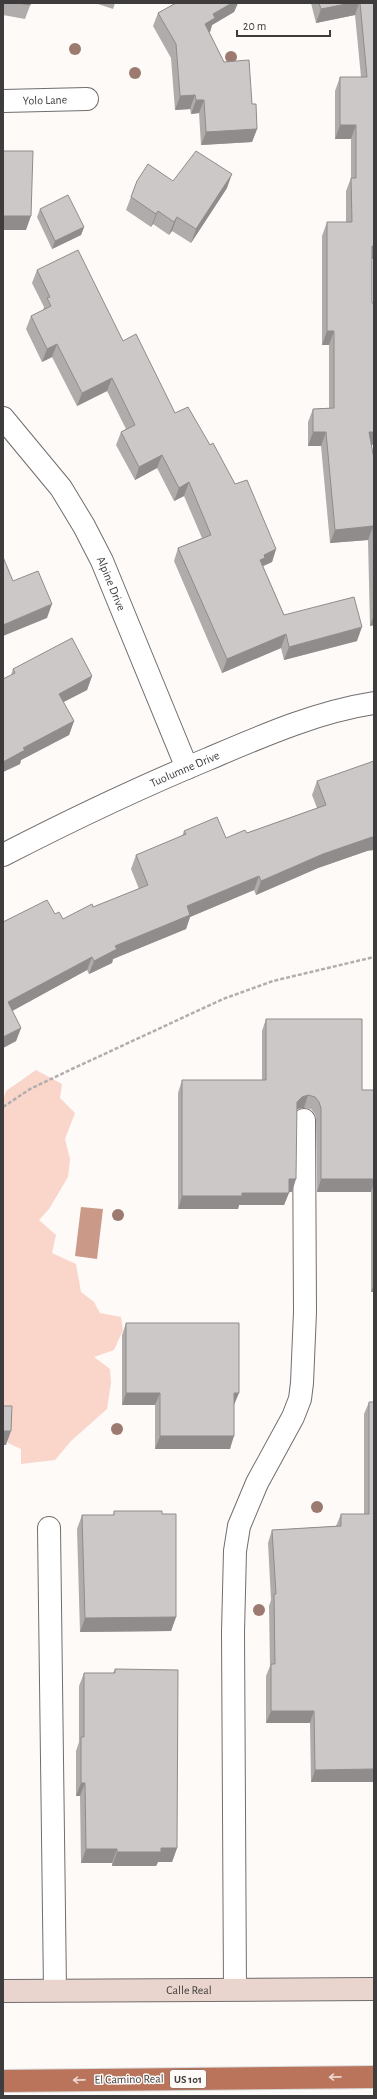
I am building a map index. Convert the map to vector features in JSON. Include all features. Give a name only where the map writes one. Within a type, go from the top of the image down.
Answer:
[{"type":"highway","name":"El Camino Real","points":[[3,2080],[374,2077]]},
{"type":"street","name":"Yolo Lane","points":[[3,101],[87,99]]},
{"type":"street","name":"Alpine Drive","points":[[3,418],[61,488],[84,526],[102,561],[187,768]]},
{"type":"street","name":"Tuolumne Drive","points":[[3,855],[80,815],[252,740],[321,714],[374,703]]},
{"type":"street","points":[[235,1989],[233,1648],[235,1551],[240,1526],[257,1483],[293,1417],[300,1399],[305,1312],[304,1120]]},
{"type":"street","points":[[49,1528],[55,1990]]},
{"type":"street","name":"Calle Real","points":[[3,1991],[374,1989]]},
{"type":"path","points":[[3,1107],[30,1089],[223,999],[273,981],[374,957]]},
{"type":"shaded area","points":[[36,1070],[62,1084],[60,1098],[75,1113],[65,1139],[70,1159],[68,1177],[49,1209],[39,1220],[56,1235],[52,1253],[76,1264],[81,1292],[94,1302],[100,1313],[121,1317],[123,1330],[114,1350],[94,1357],[110,1369],[111,1383],[107,1409],[71,1441],[55,1460],[21,1464],[21,1449],[8,1443],[3,1412],[3,1100],[6,1091]]},
{"type":"shaded area","points":[[81,1207],[103,1209],[97,1259],[75,1256]]},
{"type":"building","points":[[18,3],[31,3],[30,5]]},
{"type":"building","points":[[176,3],[232,3],[213,14],[215,18],[205,24],[224,62],[249,60],[252,104],[256,104],[257,129],[206,132],[204,100],[196,100],[195,95],[180,96],[176,44],[158,13]]},
{"type":"building","points":[[319,3],[351,3],[321,9]]},
{"type":"building","points":[[360,3],[374,3],[374,246],[372,246],[372,303],[374,303],[374,432],[369,432],[374,459],[374,558],[373,526],[335,530],[326,432],[313,432],[313,409],[334,408],[334,331],[327,331],[327,222],[352,222],[351,178],[356,178],[356,125],[340,125],[340,77],[367,77]]},
{"type":"building","points":[[3,151],[33,151],[31,216],[3,216]]},
{"type":"building","points":[[196,151],[232,174],[196,229],[177,217],[174,222],[158,211],[156,214],[131,197],[137,181],[148,164],[173,181]]},
{"type":"building","points":[[68,195],[84,227],[55,241],[40,209]]},
{"type":"building","points":[[78,250],[123,341],[136,334],[175,413],[188,407],[210,445],[213,443],[235,484],[247,480],[276,549],[264,555],[265,558],[260,560],[284,615],[354,597],[362,627],[289,647],[286,634],[227,659],[178,548],[211,535],[189,482],[179,488],[162,455],[139,467],[121,432],[135,425],[112,378],[82,393],[57,344],[47,349],[31,316],[51,306],[47,298],[50,297],[37,270]]},
{"type":"building","points":[[3,557],[13,581],[38,571],[52,604],[3,625]]},
{"type":"building","points":[[72,638],[92,676],[59,694],[74,721],[23,748],[25,750],[3,762],[3,679],[15,673],[13,669]]},
{"type":"building","points":[[374,761],[374,837],[323,854],[261,881],[259,876],[187,906],[190,915],[115,946],[117,949],[94,961],[92,957],[8,1002],[21,1028],[3,1037],[3,922],[47,900],[55,914],[59,912],[63,919],[92,904],[93,907],[148,885],[136,855],[186,834],[184,831],[217,817],[226,838],[245,830],[247,833],[326,805],[317,781]]},
{"type":"building","points":[[266,1019],[362,1019],[362,1090],[374,1090],[374,1179],[321,1179],[321,1108],[315,1097],[308,1095],[302,1097],[297,1102],[296,1179],[289,1179],[289,1193],[242,1193],[242,1196],[182,1196],[182,1080],[266,1080]]},
{"type":"building","points":[[126,1323],[239,1323],[239,1393],[234,1393],[234,1436],[160,1436],[160,1393],[126,1393]]},
{"type":"building","points":[[369,1402],[374,1402],[374,1769],[315,1770],[314,1711],[271,1711],[271,1664],[275,1664],[274,1594],[276,1594],[272,1530],[341,1526],[341,1514],[369,1514]]},
{"type":"building","points":[[3,1406],[12,1406],[11,1431],[3,1431]]},
{"type":"building","points":[[114,1511],[162,1511],[162,1514],[176,1514],[176,1617],[85,1618],[82,1515],[114,1515]]},
{"type":"building","points":[[115,1669],[178,1670],[177,1848],[161,1848],[161,1852],[117,1852],[117,1849],[86,1849],[85,1783],[81,1783],[81,1737],[84,1737],[84,1673],[115,1673]]}]
